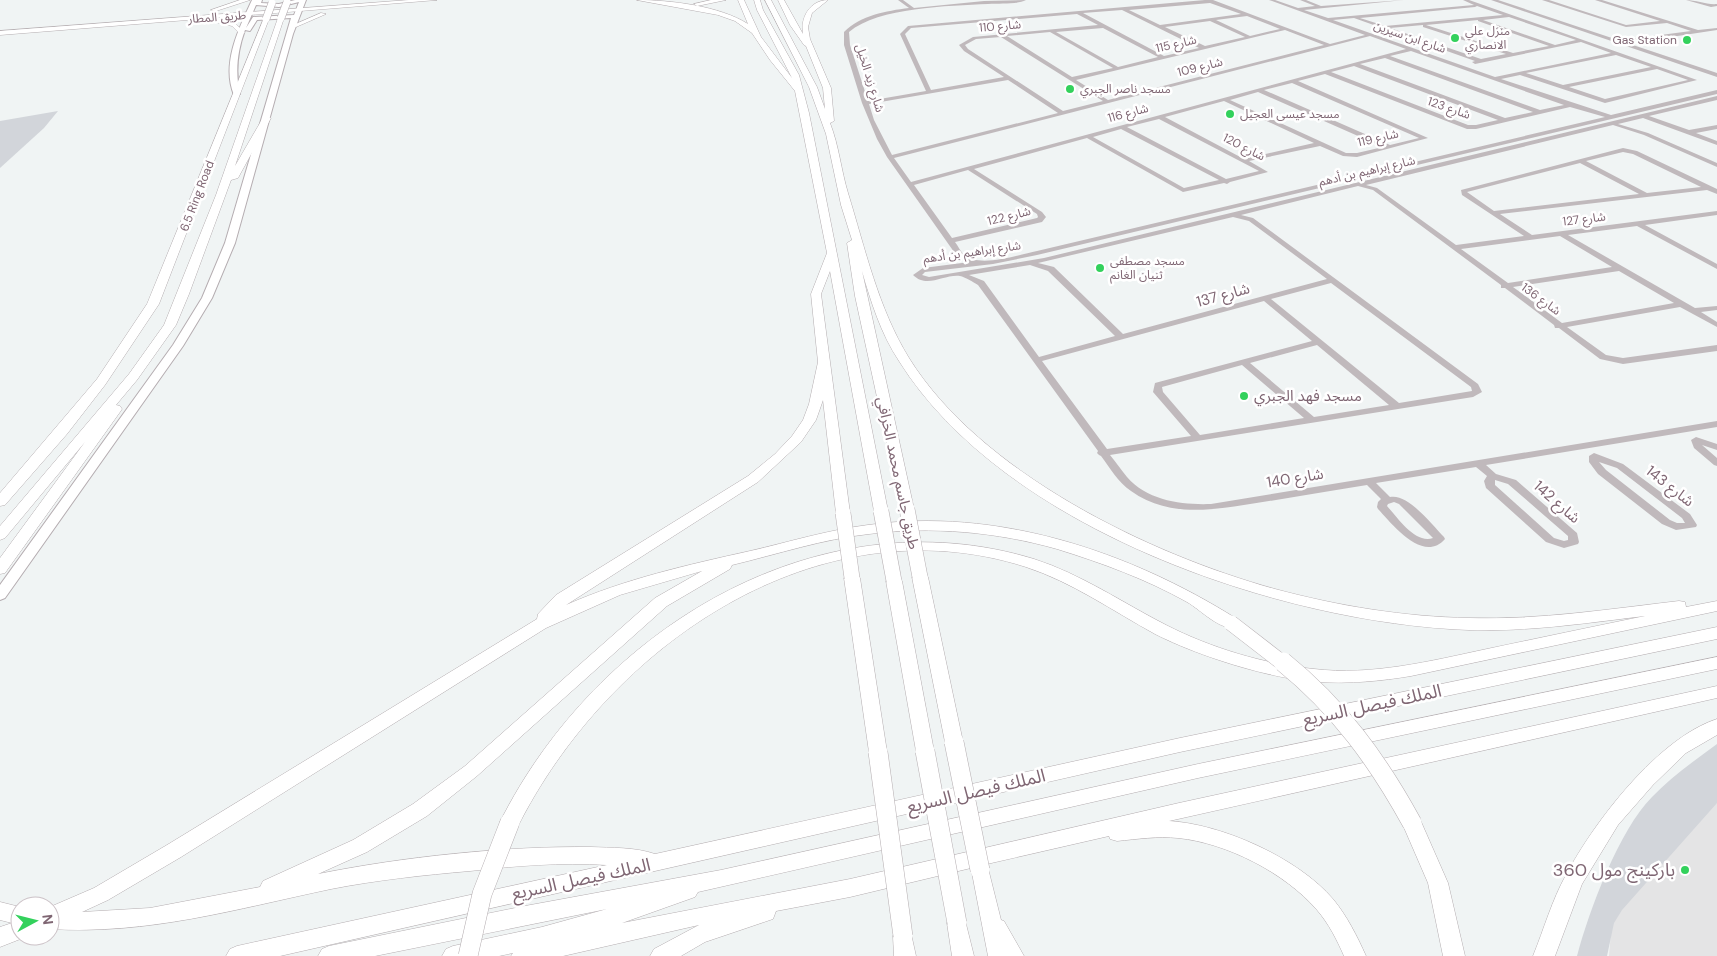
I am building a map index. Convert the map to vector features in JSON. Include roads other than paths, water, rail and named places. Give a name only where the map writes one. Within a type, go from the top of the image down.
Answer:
[{"type":"highway","points":[[181,18],[247,0]]},
{"type":"highway","points":[[325,0],[361,4]]},
{"type":"highway","name":"طريق المطار","points":[[361,4],[396,0]]},
{"type":"highway","name":"طريق المطار","points":[[0,33],[249,13],[301,4],[361,4],[434,0]]},
{"type":"highway","points":[[640,0],[720,13],[737,20],[754,31]]},
{"type":"highway","points":[[657,0],[690,4],[723,0]]},
{"type":"highway","points":[[742,0],[754,31],[783,74],[799,91]]},
{"type":"highway","name":"طريق جاسم محمد الخرافي","points":[[757,0],[760,10],[795,75],[799,91],[832,251],[963,956]]},
{"type":"highway","name":"طريق جاسم محمد الخرافي","points":[[768,0],[813,87],[830,134],[845,197],[860,296],[907,509],[998,956]]},
{"type":"highway","points":[[781,0],[793,25],[815,57]]},
{"type":"highway","points":[[825,0],[809,12],[805,19],[807,39],[827,88],[830,134]]},
{"type":"highway","name":"6.5 Ring Road","points":[[133,378],[178,309],[221,195],[287,1]]},
{"type":"highway","name":"6.5 Ring Road","points":[[0,502],[54,441],[101,381],[142,322],[156,296],[272,2]]},
{"type":"highway","points":[[294,26],[330,11],[361,4]]},
{"type":"highway","points":[[181,18],[224,22],[234,25],[241,35]]},
{"type":"highway","name":"طريق المطار","points":[[0,29],[181,18]]},
{"type":"highway","points":[[221,195],[267,118]]},
{"type":"highway","points":[[845,197],[890,333],[903,360],[936,404],[953,423],[1048,495],[1127,538],[1245,586],[1327,606],[1398,618],[1469,624],[1552,621],[1717,601]]},
{"type":"highway","points":[[832,251],[816,294],[823,364],[904,946]]},
{"type":"highway","points":[[540,624],[562,600],[753,479],[779,457],[799,434],[814,410],[823,364]]},
{"type":"highway","points":[[0,535],[133,378]]},
{"type":"highway","points":[[0,569],[114,413],[133,378]]},
{"type":"highway","points":[[60,913],[101,894],[174,851],[540,624],[602,594],[657,576],[870,529],[938,526],[1017,534],[1087,553],[1132,570],[1183,593],[1231,623],[1329,703],[1368,750],[1394,788],[1412,823],[1438,883],[1454,956]]},
{"type":"highway","points":[[468,956],[482,894],[510,822],[522,797],[553,749],[593,702],[631,664],[676,627],[723,598],[776,572],[825,556],[865,549],[924,544],[968,549],[1026,562],[1064,576],[1178,638],[1215,654],[1317,676],[1366,675],[1447,664],[1717,606]]},
{"type":"highway","points":[[233,902],[302,874],[360,846],[420,810],[471,771],[661,602],[736,558]]},
{"type":"highway","name":"الملك فيصل السريع","points":[[238,956],[1180,745],[1717,633]]},
{"type":"highway","name":"الملك فيصل السريع","points":[[329,956],[525,915],[721,879],[1198,771],[1717,664]]},
{"type":"highway","points":[[522,956],[657,924],[812,896],[1717,692]]},
{"type":"highway","points":[[1544,956],[1573,880],[1611,819],[1646,780],[1680,748],[1717,726]]},
{"type":"highway","points":[[1052,841],[1146,830],[1186,831],[1256,855],[1288,873],[1320,899],[1344,934],[1356,956]]},
{"type":"highway","points":[[60,918],[123,921],[164,917],[316,883],[386,872],[495,860],[580,855],[658,862]]},
{"type":"highway","points":[[453,956],[604,921],[721,879]]},
{"type":"highway","points":[[661,956],[699,935],[812,896]]},
{"type":"highway","points":[[990,917],[1012,956]]},
{"type":"main road","points":[[236,94],[232,82],[232,67],[241,35],[255,0]]},
{"type":"main road","points":[[259,0],[258,5],[264,6],[301,4],[290,34]]},
{"type":"main road","points":[[0,595],[178,346],[207,298],[226,257],[267,118],[294,17],[253,19],[246,33],[241,35]]},
{"type":"street","points":[[900,0],[913,9]]},
{"type":"street","name":"شارع زيد الخيل","points":[[962,257],[890,157],[871,120],[865,103],[847,45],[846,32],[849,27],[866,18],[913,9],[1024,0]]},
{"type":"street","name":"شارع ابن سيرين","points":[[1272,0],[1571,105],[1599,117]]},
{"type":"street","points":[[1302,0],[1322,7]]},
{"type":"street","points":[[1297,9],[1402,0]]},
{"type":"street","points":[[1464,0],[1658,66],[1694,81],[1605,101],[1520,73]]},
{"type":"street","points":[[1495,0],[1512,3],[1623,40],[1636,42],[1717,73]]},
{"type":"street","points":[[1544,0],[1626,26],[1667,22]]},
{"type":"street","points":[[1597,0],[1699,32]]},
{"type":"street","points":[[1605,2],[1623,0]]},
{"type":"street","points":[[1688,0],[1717,6]]},
{"type":"street","points":[[929,91],[903,32],[915,26],[1209,1],[1329,45]]},
{"type":"street","points":[[1504,1],[1717,73]]},
{"type":"street","points":[[1326,20],[1480,5]]},
{"type":"street","points":[[941,7],[947,12]]},
{"type":"street","points":[[1124,9],[1204,48]]},
{"type":"street","points":[[1079,13],[1162,57]]},
{"type":"street","points":[[1160,26],[1248,15]]},
{"type":"street","points":[[953,16],[962,23]]},
{"type":"street","points":[[1384,28],[1510,16]]},
{"type":"street","points":[[1353,17],[1481,61]]},
{"type":"street","points":[[1477,19],[1555,46]]},
{"type":"street","points":[[1210,20],[1249,37]]},
{"type":"street","points":[[1420,24],[1512,54]]},
{"type":"street","name":"شارع 110","points":[[1062,114],[966,50],[962,45],[975,38],[1104,26]]},
{"type":"street","name":"شارع 115","points":[[1072,79],[1285,29]]},
{"type":"street","points":[[1636,42],[1717,29]]},
{"type":"street","points":[[1051,32],[1117,68]]},
{"type":"street","name":"شارع 109","points":[[890,157],[1370,35]]},
{"type":"street","points":[[1004,36],[1108,102]]},
{"type":"street","points":[[1457,65],[1583,41]]},
{"type":"street","name":"شارع 116","points":[[910,184],[1411,49]]},
{"type":"street","points":[[1495,78],[1618,53]]},
{"type":"street","points":[[1385,56],[1540,112]]},
{"type":"street","points":[[1354,64],[1505,120]]},
{"type":"street","points":[[1562,87],[1658,66]]},
{"type":"street","name":"شارع 123","points":[[1325,72],[1462,126],[1476,127],[1571,105]]},
{"type":"street","points":[[865,103],[1008,78]]},
{"type":"street","name":"شارع 119","points":[[1224,99],[1319,144],[1350,156],[1424,139],[1422,135],[1293,81]]},
{"type":"street","points":[[1258,90],[1389,147]]},
{"type":"street","name":"شارع إبراهيم بن أدهم","points":[[983,267],[1495,145],[1599,117],[1615,116],[1717,92]]},
{"type":"street","name":"شارع إبراهيم بن أدهم","points":[[957,270],[929,279],[921,278],[917,275],[923,270],[957,270],[1028,263],[1231,215],[1250,215],[1357,185],[1374,185],[1609,124],[1639,117],[1653,117],[1717,98]]},
{"type":"street","name":"شارع 120","points":[[1087,136],[1180,190],[1190,190],[1265,172],[1246,160],[1160,116]]},
{"type":"street","points":[[1653,117],[1717,143]]},
{"type":"street","points":[[1626,120],[1625,123],[1632,128],[1717,165]]},
{"type":"street","points":[[1609,124],[1632,128]]},
{"type":"street","points":[[1122,127],[1227,182]]},
{"type":"street","points":[[1689,132],[1717,127]]},
{"type":"street","points":[[1246,160],[1319,144]]},
{"type":"street","points":[[1495,145],[1507,149]]},
{"type":"street","points":[[1480,148],[1491,150],[1493,153]]},
{"type":"street","points":[[1530,237],[1464,194],[1463,191],[1621,150],[1632,151],[1717,192]]},
{"type":"street","points":[[1579,160],[1646,195]]},
{"type":"street","name":"شارع 122","points":[[951,241],[1039,220],[1042,217],[1040,213],[969,168]]},
{"type":"street","name":"شارع 136","points":[[1374,185],[1504,286],[1599,355],[1616,361],[1717,348]]},
{"type":"street","points":[[1493,213],[1708,188]]},
{"type":"street","name":"شارع 127","points":[[1454,248],[1717,213]]},
{"type":"street","points":[[1102,452],[1398,407],[1477,392],[1475,386],[1332,280],[1250,215]]},
{"type":"street","points":[[1637,223],[1717,267]]},
{"type":"street","points":[[1560,233],[1717,325]]},
{"type":"street","points":[[962,257],[983,267],[980,276],[981,283],[957,270],[962,257]]},
{"type":"street","points":[[1050,269],[1053,258]]},
{"type":"street","points":[[1704,260],[1717,258]]},
{"type":"street","points":[[1028,263],[1050,269],[1122,336]]},
{"type":"street","points":[[1504,286],[1620,268]]},
{"type":"street","name":"شارع 137","points":[[1036,360],[1332,280]]},
{"type":"street","name":"شارع 140","points":[[981,283],[1124,480],[1137,491],[1160,502],[1186,507],[1211,507],[1717,424]]},
{"type":"street","points":[[1265,298],[1398,407]]},
{"type":"street","points":[[1558,326],[1681,304]]},
{"type":"street","points":[[1694,311],[1717,308]]},
{"type":"street","points":[[1198,438],[1157,390],[1157,387],[1162,384],[1319,342]]},
{"type":"street","points":[[1244,362],[1312,420]]},
{"type":"street","points":[[1682,430],[1696,440],[1717,447]]},
{"type":"street","points":[[1696,440],[1697,446],[1717,463]]},
{"type":"street","name":"شارع 143","points":[[1581,446],[1594,456],[1620,466],[1686,516],[1692,525],[1683,528],[1666,522],[1602,472],[1594,462],[1594,456]]},
{"type":"street","name":"شارع 142","points":[[1478,463],[1492,476],[1512,482],[1573,535],[1574,542],[1557,544],[1550,540],[1490,486],[1489,481],[1492,476]]},
{"type":"street","points":[[1370,482],[1387,500],[1403,502],[1440,539],[1426,544],[1417,542],[1382,507],[1383,502],[1387,500]]},
{"type":"place","name":"منزل علي الانصاري","points":[[1455,38]]},
{"type":"place","name":"Gas Station","points":[[1687,40]]},
{"type":"place","name":"مسجد ناصر الجبري","points":[[1070,89]]},
{"type":"place","name":"مسجد عيسى العجيل","points":[[1230,114]]},
{"type":"place","name":"مسجد مصطفى ثنيان الغانم","points":[[1100,268]]},
{"type":"place","name":"مسجد فهد الجبري","points":[[1244,396]]},
{"type":"place","name":"باركينج مول 360","points":[[1685,870]]}]
